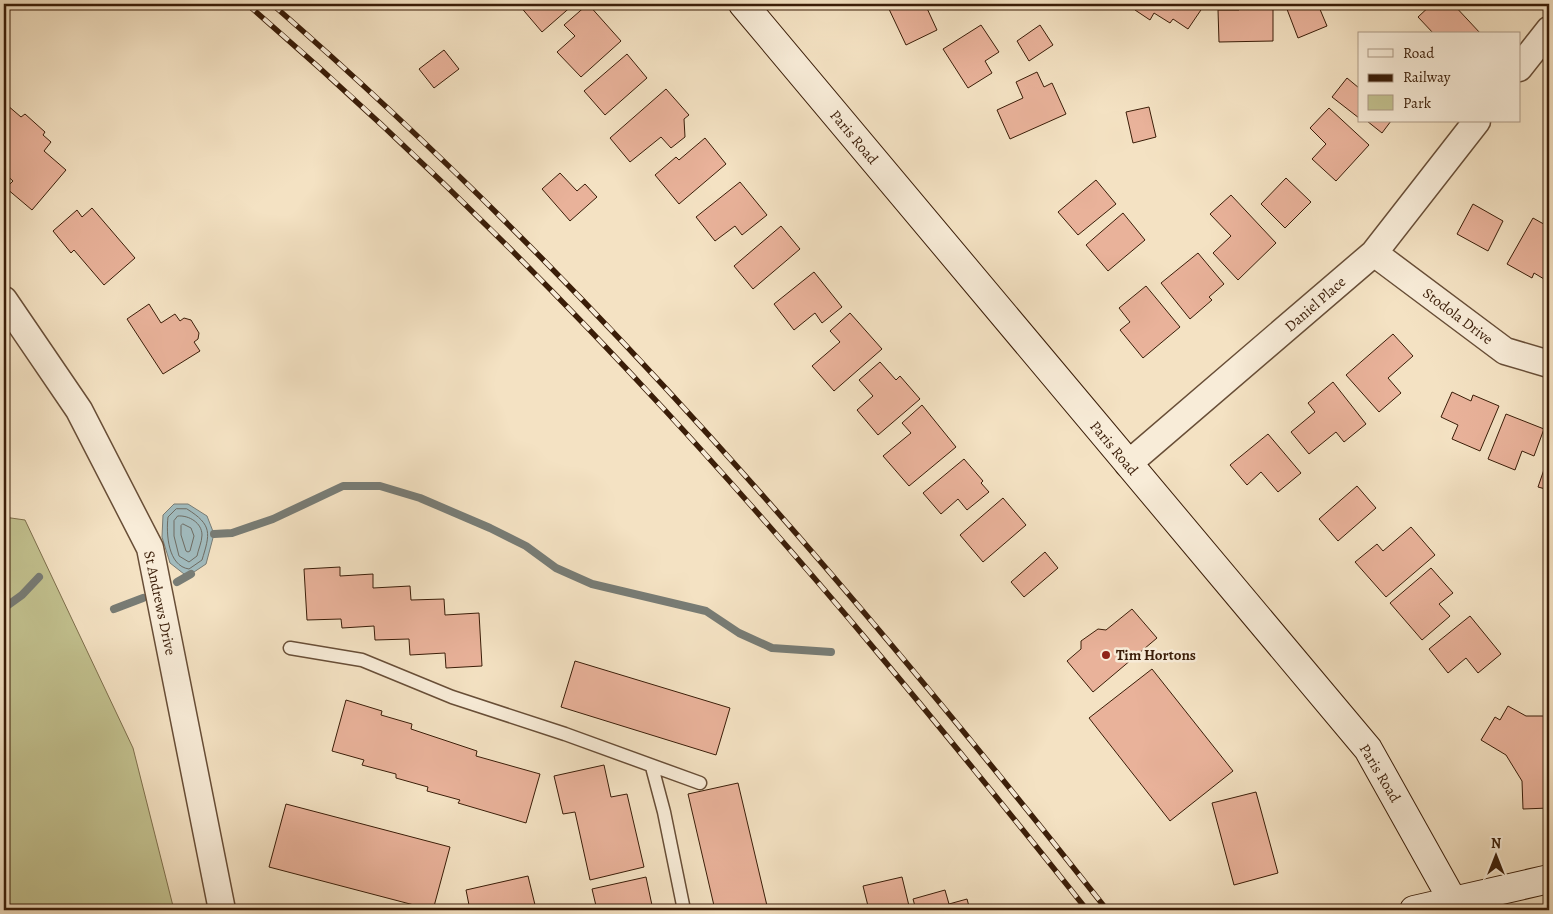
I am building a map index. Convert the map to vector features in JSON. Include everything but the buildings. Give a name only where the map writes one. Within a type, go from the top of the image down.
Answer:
[{"type":"main road","name":"Paris Road","points":[[743,4],[1368,749],[1456,906]]},
{"type":"main road","points":[[1414,910],[1456,906],[1549,879]]},
{"type":"street","points":[[1520,67],[1549,30]]},
{"type":"street","name":"Daniel Place","points":[[1128,464],[1374,253],[1476,122]]},
{"type":"street","name":"Stodola Drive","points":[[1374,253],[1505,351],[1549,364]]},
{"type":"street","name":"St Andrews Drive","points":[[4,300],[79,410],[150,548],[222,910]]},
{"type":"lane","points":[[290,648],[362,660],[452,697],[565,734],[700,783]]},
{"type":"lane","points":[[652,767],[664,812],[684,910]]},
{"type":"green space","points":[[4,517],[25,520],[133,748],[174,910],[4,910]]},
{"type":"water","points":[[174,504],[188,504],[207,516],[214,534],[206,564],[191,574],[184,574],[170,563],[162,537],[163,515]]},
{"type":"waterway","points":[[214,534],[232,533],[273,519],[343,486],[380,486],[420,498],[490,528],[526,546],[556,568],[592,584],[706,611],[739,633],[772,648],[831,652]]},
{"type":"waterway","points":[[177,582],[191,574]]},
{"type":"waterway","points":[[4,608],[22,595],[39,577]]},
{"type":"waterway","points":[[114,609],[143,598]]},
{"type":"railway","points":[[247,4],[408,149],[512,250],[613,354],[772,529],[879,654],[1087,910]]},
{"type":"railway","points":[[272,4],[387,107],[498,214],[606,324],[813,553],[913,670],[1107,910]]},
{"type":"place","name":"Tim Hortons","points":[[1106,655]]}]
